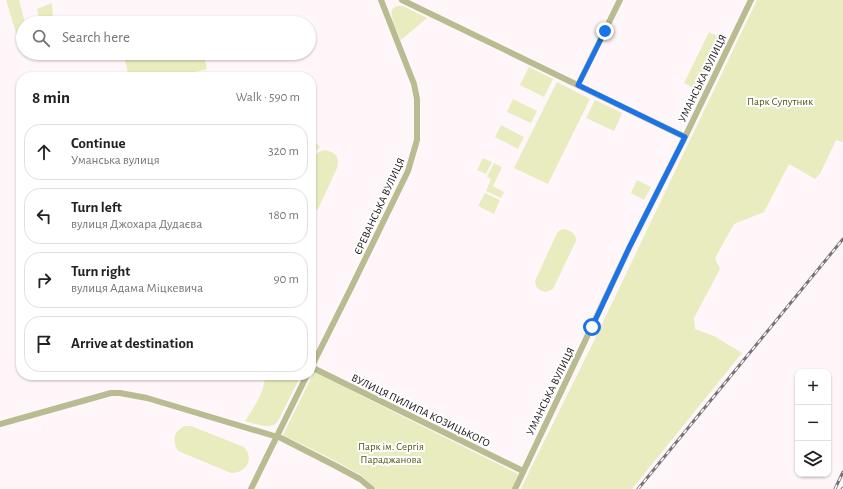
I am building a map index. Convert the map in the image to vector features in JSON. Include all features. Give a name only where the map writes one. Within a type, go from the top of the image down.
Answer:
[{"type":"street","name":"ЄРЕВАНСЬКА ВУЛИЦЯ","points":[[316,357],[408,171],[417,140],[414,84],[381,0]]},
{"type":"street","points":[[402,0],[685,137]]},
{"type":"street","points":[[578,85],[620,0]]},
{"type":"street","name":"УМАНСЬКА ВУЛИЦЯ","points":[[515,489],[629,248],[685,137],[751,0]]},
{"type":"street","name":"ВУЛИЦЯ ПИЛИПА КОЗИЦЬКОГО","points":[[316,369],[523,471]]},
{"type":"street","points":[[251,489],[304,380]]},
{"type":"street","points":[[0,424],[111,393],[120,393],[147,398],[276,436],[341,468],[360,479],[372,489]]},
{"type":"green space","points":[[6,0],[19,0],[23,16],[16,16],[16,33]]},
{"type":"green space","name":"Парк Супутник","points":[[757,0],[843,0],[843,142],[836,140],[820,174],[815,179],[789,164],[764,212],[734,224],[715,258],[720,269],[694,318],[695,329],[714,336],[742,353],[632,489],[521,489],[592,345]]},
{"type":"green space","points":[[52,3],[53,16],[38,16],[37,9]]},
{"type":"green space","points":[[403,6],[427,18],[401,40],[394,25],[391,12],[393,8]]},
{"type":"green space","points":[[709,32],[724,40],[700,91],[684,83]]},
{"type":"green space","points":[[125,60],[205,60],[207,69],[195,72],[128,72]]},
{"type":"green space","points":[[529,67],[553,79],[544,97],[520,85]]},
{"type":"green space","points":[[557,82],[590,99],[548,184],[514,168]]},
{"type":"green space","points":[[513,99],[537,111],[531,123],[507,112]]},
{"type":"green space","points":[[595,100],[622,113],[614,131],[586,118]]},
{"type":"green space","points":[[501,125],[524,137],[518,149],[495,137]]},
{"type":"green space","points":[[316,143],[320,147],[316,151]]},
{"type":"green space","points":[[326,150],[335,154],[338,161],[337,168],[316,210],[316,155],[321,151]]},
{"type":"green space","points":[[483,158],[492,162],[486,174],[477,170]]},
{"type":"green space","points":[[494,163],[502,167],[493,186],[504,192],[501,198],[486,191],[491,179],[487,177]]},
{"type":"green space","points":[[637,180],[651,187],[644,200],[631,193]]},
{"type":"green space","points":[[485,193],[500,200],[494,214],[478,206]]},
{"type":"green space","points":[[564,229],[573,233],[576,241],[553,289],[546,292],[542,291],[538,289],[535,281],[557,233]]},
{"type":"green space","name":"Парк ім. Сергія Параджанова","points":[[316,373],[518,474],[512,489],[377,489],[361,475],[283,435],[310,380],[316,380]]},
{"type":"green space","points":[[298,380],[278,421],[274,425],[270,426],[245,421],[261,393],[265,381]]},
{"type":"green space","points":[[185,426],[191,426],[244,447],[249,456],[249,460],[245,468],[241,471],[231,473],[178,451],[174,440],[176,433]]},
{"type":"railway","points":[[638,489],[843,239]]},
{"type":"railway","points":[[835,489],[843,472]]},
{"type":"route","points":[[592,327],[629,248],[685,137],[578,85],[605,31]]}]
